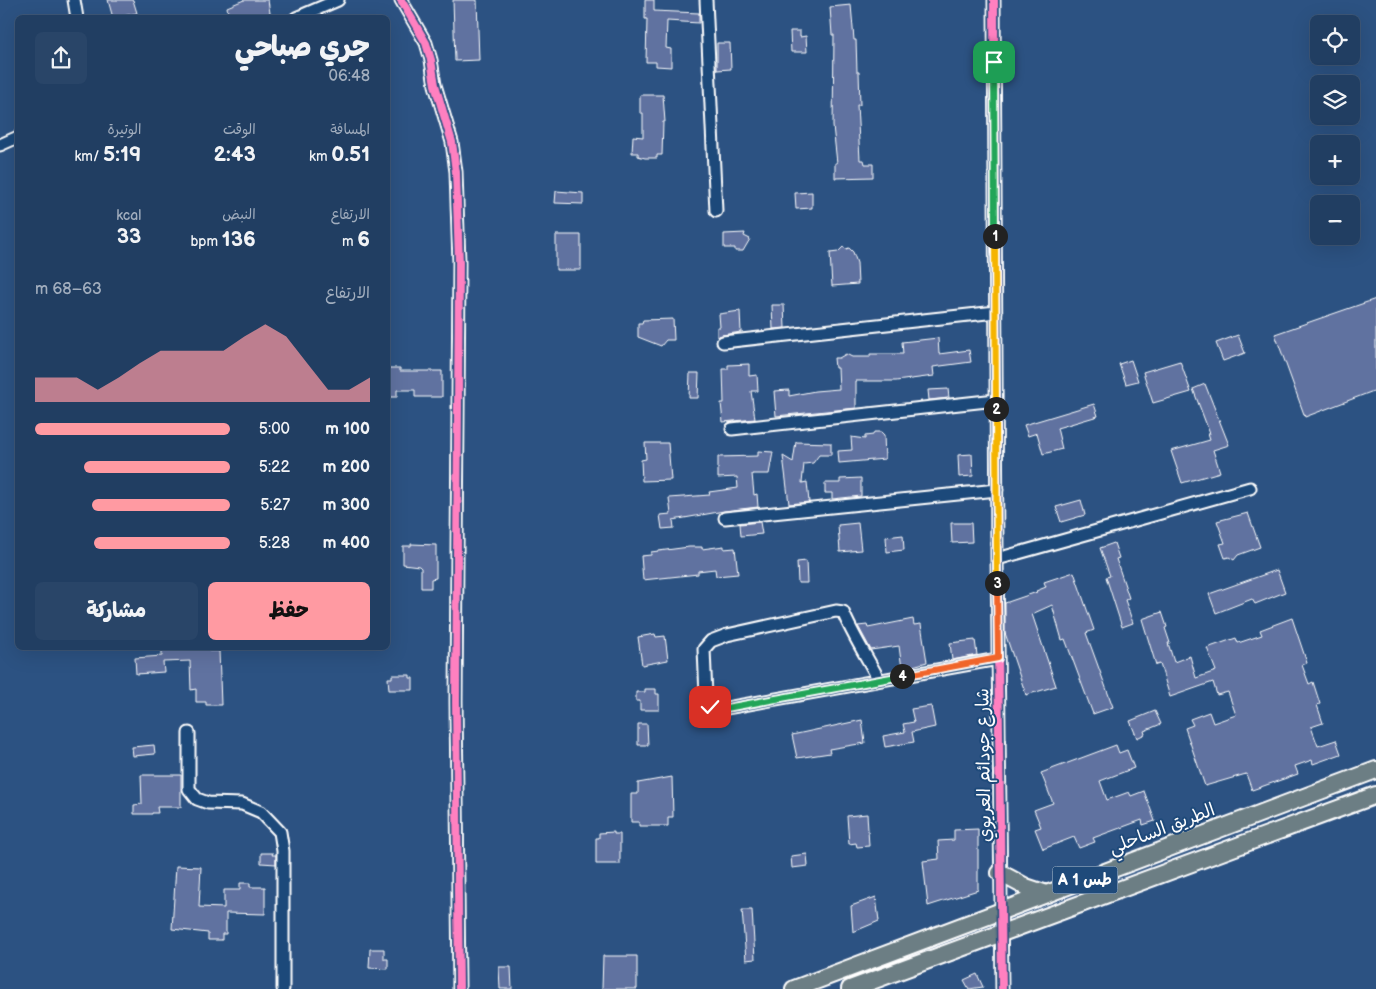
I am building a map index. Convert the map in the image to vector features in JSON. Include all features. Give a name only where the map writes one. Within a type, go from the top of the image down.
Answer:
[{"type":"highway","name":"الطريق الساحلي","points":[[794,989],[1376,770]]},
{"type":"highway","name":"A 1 طس","points":[[850,989],[1376,795]]},
{"type":"highway","points":[[1000,873],[1026,887],[1047,894]]},
{"type":"street","points":[[74,0],[76,15]]},
{"type":"street","points":[[303,15],[338,0]]},
{"type":"street","points":[[401,0],[428,52],[444,120],[452,142],[456,172],[460,263],[456,701],[459,989]]},
{"type":"street","points":[[706,0],[716,211]]},
{"type":"street","name":"شارع جودائم العريوي","points":[[994,0],[996,559],[1002,989]]},
{"type":"street","points":[[0,145],[15,138]]},
{"type":"street","points":[[724,342],[996,312]]},
{"type":"street","points":[[732,428],[996,400]]},
{"type":"street","points":[[996,559],[1250,488]]},
{"type":"street","points":[[725,518],[997,490]]},
{"type":"street","points":[[879,680],[853,638],[843,612],[836,611],[727,635],[711,641],[704,649],[706,696],[710,707],[721,709],[879,680],[998,658]]},
{"type":"street","points":[[189,733],[189,789],[197,799],[208,803],[242,804],[261,812],[280,832],[283,851],[283,989]]},
{"type":"building","points":[[108,0],[133,0],[137,13],[112,15]]},
{"type":"building","points":[[244,0],[268,0],[270,13],[266,15],[228,15],[227,7]]},
{"type":"building","points":[[453,0],[477,0],[479,60],[455,61]]},
{"type":"building","points":[[645,0],[654,0],[654,11],[699,13],[699,23],[667,21],[666,48],[671,49],[671,67],[656,66],[656,62],[646,62],[647,19],[645,19]]},
{"type":"building","points":[[851,5],[854,40],[856,40],[857,72],[859,72],[860,105],[857,105],[860,160],[864,160],[865,164],[873,164],[873,177],[835,178],[835,163],[837,163],[833,126],[834,35],[832,35],[830,7]]},
{"type":"building","points":[[790,31],[800,31],[800,37],[806,36],[807,52],[791,52]]},
{"type":"building","points":[[717,43],[730,43],[731,69],[717,70]]},
{"type":"building","points":[[640,95],[663,95],[665,122],[663,122],[662,155],[657,155],[657,158],[645,158],[638,156],[638,153],[632,153],[633,136],[643,137],[643,113],[640,113]]},
{"type":"building","points":[[556,191],[583,193],[583,204],[555,203]]},
{"type":"building","points":[[812,192],[812,208],[796,209],[795,193]]},
{"type":"building","points":[[745,233],[744,236],[750,239],[743,251],[735,251],[735,248],[724,248],[724,234]]},
{"type":"building","points":[[556,235],[581,235],[581,270],[556,270]]},
{"type":"building","points":[[843,247],[849,248],[853,252],[857,263],[858,284],[832,286],[830,253],[838,252]]},
{"type":"building","points":[[1376,299],[1376,390],[1305,417],[1275,334]]},
{"type":"building","points":[[772,305],[784,305],[785,328],[773,329]]},
{"type":"building","points":[[740,311],[741,332],[717,337],[717,327],[720,327],[719,314]]},
{"type":"building","points":[[673,319],[674,340],[666,340],[661,346],[638,337],[638,323],[642,323],[643,320]]},
{"type":"building","points":[[1238,335],[1245,353],[1223,361],[1216,343]]},
{"type":"building","points":[[938,338],[939,354],[969,350],[971,362],[933,367],[934,376],[896,381],[856,381],[856,408],[776,416],[774,391],[789,390],[789,396],[839,389],[838,368],[835,368],[834,358],[839,358],[846,354],[852,357],[870,357],[870,354],[903,354],[902,342]]},
{"type":"building","points":[[1131,360],[1138,381],[1126,384],[1119,364]]},
{"type":"building","points":[[1180,361],[1191,392],[1153,403],[1143,372]]},
{"type":"building","points":[[749,364],[749,376],[757,375],[758,391],[751,391],[755,419],[723,422],[721,403],[724,403],[723,369],[728,369],[728,365]]},
{"type":"building","points":[[390,368],[400,368],[400,371],[442,371],[442,397],[415,397],[415,390],[397,390],[397,397],[390,397]]},
{"type":"building","points":[[690,373],[699,373],[698,398],[689,398]]},
{"type":"building","points":[[1205,384],[1229,445],[1213,450],[1220,472],[1182,483],[1171,451],[1210,440],[1208,434],[1210,434],[1193,389]]},
{"type":"building","points":[[948,389],[949,398],[929,400],[928,390]]},
{"type":"building","points":[[1094,404],[1098,416],[1057,428],[1062,449],[1043,454],[1037,433],[1028,436],[1024,425]]},
{"type":"building","points":[[874,432],[881,432],[884,435],[885,459],[839,463],[838,451],[852,450],[851,437],[865,439],[865,436],[873,435]]},
{"type":"building","points":[[796,442],[831,443],[831,455],[819,455],[813,463],[804,464],[802,483],[807,482],[809,502],[789,504],[783,456],[793,462]]},
{"type":"building","points":[[645,443],[668,443],[671,480],[642,481],[641,460],[646,459]]},
{"type":"building","points":[[758,451],[773,452],[769,474],[752,474],[754,495],[757,494],[758,507],[673,520],[674,528],[662,529],[660,515],[671,514],[669,498],[710,495],[709,492],[738,488],[737,477],[718,478],[718,457],[758,456]]},
{"type":"building","points":[[972,454],[973,476],[959,477],[958,455]]},
{"type":"building","points":[[861,478],[861,496],[832,499],[832,493],[825,493],[825,483],[840,483],[840,479]]},
{"type":"building","points":[[1081,500],[1085,515],[1061,522],[1056,507]]},
{"type":"building","points":[[1248,513],[1260,547],[1238,555],[1234,560],[1229,557],[1225,558],[1220,544],[1225,543],[1217,521]]},
{"type":"building","points":[[760,522],[762,534],[741,536],[740,524]]},
{"type":"building","points":[[858,523],[861,550],[840,552],[838,525]]},
{"type":"building","points":[[951,523],[971,523],[972,542],[952,543]]},
{"type":"building","points":[[903,535],[904,550],[887,552],[886,537]]},
{"type":"building","points":[[1114,543],[1119,558],[1116,559],[1129,598],[1125,600],[1133,623],[1122,627],[1106,577],[1110,576],[1100,548]]},
{"type":"building","points":[[411,544],[436,545],[436,578],[431,579],[431,588],[421,588],[421,568],[419,566],[403,564],[403,546],[411,546]]},
{"type":"building","points":[[724,546],[724,549],[735,548],[738,574],[716,576],[715,569],[698,571],[698,574],[643,580],[641,556],[651,555],[651,552],[689,547],[702,547],[702,549]]},
{"type":"building","points":[[806,561],[807,583],[798,583],[797,562]]},
{"type":"building","points":[[1277,570],[1285,592],[1255,604],[1252,599],[1216,613],[1209,594]]},
{"type":"building","points":[[1074,572],[1094,630],[1086,633],[1113,707],[1093,714],[1065,639],[1062,640],[1052,605],[1032,614],[1056,686],[1026,695],[1005,633],[1005,603],[1037,592],[1046,587],[1044,582]]},
{"type":"building","points":[[1162,612],[1174,662],[1190,656],[1196,678],[1216,671],[1207,648],[1236,638],[1238,643],[1262,635],[1260,630],[1292,618],[1307,663],[1302,665],[1309,684],[1313,682],[1320,704],[1317,705],[1323,723],[1311,727],[1318,746],[1336,740],[1341,754],[1313,764],[1312,760],[1295,766],[1298,774],[1252,790],[1246,774],[1205,786],[1185,728],[1193,725],[1190,719],[1209,712],[1213,723],[1236,715],[1228,692],[1217,695],[1213,682],[1170,697],[1160,664],[1156,665],[1142,619]]},
{"type":"building","points":[[913,619],[914,625],[921,624],[927,662],[902,669],[899,646],[871,650],[858,626],[867,625],[868,628]]},
{"type":"building","points":[[655,634],[656,637],[665,636],[668,660],[642,665],[638,637]]},
{"type":"building","points":[[975,640],[977,655],[952,660],[950,643]]},
{"type":"building","points":[[162,650],[219,651],[221,705],[206,705],[206,702],[196,702],[196,689],[191,690],[190,661],[163,662],[164,672],[136,674],[135,658],[162,656]]},
{"type":"building","points":[[392,675],[410,675],[410,678],[413,678],[413,690],[389,690],[388,678],[392,678]]},
{"type":"building","points":[[645,689],[656,689],[656,694],[659,694],[659,710],[640,710],[640,701],[636,701],[636,692],[645,692]]},
{"type":"building","points":[[931,706],[935,727],[912,732],[914,742],[885,747],[883,736],[905,732],[903,724],[914,722],[911,709]]},
{"type":"building","points":[[1155,711],[1161,724],[1144,731],[1145,734],[1137,738],[1130,721]]},
{"type":"building","points":[[862,720],[865,743],[829,749],[830,753],[797,758],[792,735]]},
{"type":"building","points":[[638,724],[647,724],[648,745],[638,745]]},
{"type":"building","points":[[154,745],[155,754],[133,756],[132,747]]},
{"type":"building","points":[[1116,745],[1119,753],[1127,750],[1134,768],[1100,781],[1107,800],[1129,792],[1131,796],[1144,791],[1155,821],[1143,825],[1142,820],[1093,838],[1095,842],[1079,848],[1074,837],[1043,849],[1035,829],[1041,827],[1034,810],[1053,803],[1041,773]]},
{"type":"building","points":[[141,775],[181,775],[181,807],[157,807],[158,813],[134,814],[134,805],[142,804]]},
{"type":"building","points":[[672,777],[673,817],[668,817],[668,826],[639,826],[639,822],[631,822],[631,794],[638,794],[638,783]]},
{"type":"building","points":[[867,814],[869,846],[857,847],[856,843],[849,844],[847,816]]},
{"type":"building","points":[[978,829],[978,890],[928,906],[923,861],[939,859],[938,841],[954,840],[954,830]]},
{"type":"building","points":[[614,832],[614,834],[620,834],[620,864],[596,864],[596,838],[599,838],[599,833]]},
{"type":"building","points":[[261,853],[273,853],[272,855],[276,855],[276,864],[261,863]]},
{"type":"building","points":[[807,854],[808,866],[792,868],[791,856]]},
{"type":"building","points":[[176,866],[201,867],[199,907],[224,908],[224,890],[240,890],[240,883],[250,883],[250,887],[265,887],[265,914],[226,913],[226,934],[222,934],[222,940],[208,940],[208,933],[172,929]]},
{"type":"building","points":[[876,897],[879,921],[853,932],[851,906]]},
{"type":"building","points":[[742,910],[752,910],[755,959],[746,960]]},
{"type":"building","points":[[370,949],[384,949],[384,959],[388,959],[388,969],[369,968]]},
{"type":"building","points":[[603,956],[637,956],[637,989],[602,989]]},
{"type":"building","points":[[499,967],[511,967],[512,989],[500,989]]},
{"type":"building","points":[[977,974],[983,987],[969,989],[964,980]]},
{"type":"cycle path","points":[[401,0],[426,43],[435,85],[452,142],[456,172],[459,263],[456,701],[459,989]]},
{"type":"cycle path","points":[[994,0],[997,559],[1002,989]]},
{"type":"route","points":[[710,707],[721,709],[998,658],[994,62]]}]
